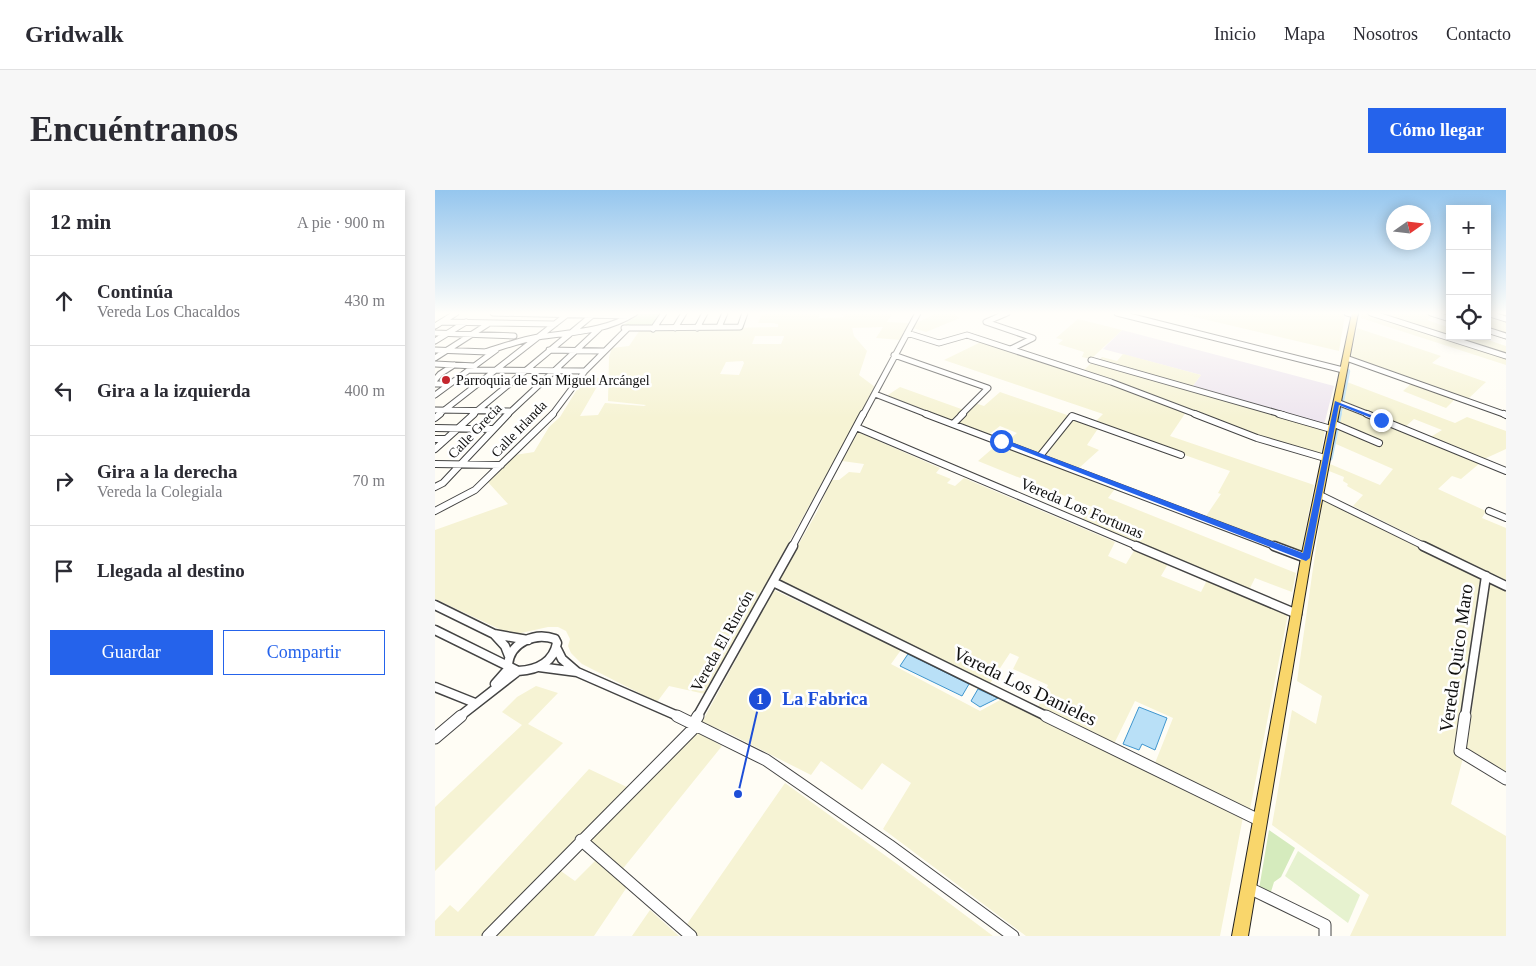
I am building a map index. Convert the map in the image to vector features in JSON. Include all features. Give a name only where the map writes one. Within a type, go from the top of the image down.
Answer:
[{"type":"main road","points":[[1240,936],[1306,558],[1325,458],[1340,403],[1347,348]]},
{"type":"street","points":[[435,358],[450,348]]},
{"type":"street","points":[[485,352],[499,348]]},
{"type":"street","points":[[435,394],[499,348]]},
{"type":"street","points":[[435,418],[524,348]]},
{"type":"street","points":[[435,449],[455,429],[552,348]]},
{"type":"street","name":"Calle Grecia","points":[[435,487],[443,483],[492,429],[580,348]]},
{"type":"street","name":"Calle Irlanda","points":[[435,511],[475,490],[549,419],[585,371],[607,348]]},
{"type":"street","name":"Vereda El Rincón","points":[[488,936],[694,728],[694,723],[773,582],[898,348]]},
{"type":"street","points":[[1005,348],[1111,382],[1257,438],[1325,458]]},
{"type":"street","points":[[1011,350],[1015,348]]},
{"type":"street","points":[[1255,348],[1343,370]]},
{"type":"street","points":[[1480,348],[1506,356]]},
{"type":"street","points":[[435,350],[493,352]]},
{"type":"street","points":[[549,350],[604,351]]},
{"type":"street","points":[[894,355],[988,388],[953,424]]},
{"type":"street","points":[[1346,358],[1506,414]]},
{"type":"street","points":[[1091,360],[1334,426],[1379,443]]},
{"type":"street","points":[[435,364],[475,366]]},
{"type":"street","points":[[435,382],[440,374],[454,365]]},
{"type":"street","points":[[469,370],[585,371]]},
{"type":"street","points":[[435,382],[450,384]]},
{"type":"street","points":[[435,382],[449,384],[435,394]]},
{"type":"street","points":[[875,394],[991,440],[1001,441],[1306,558]]},
{"type":"street","points":[[1340,403],[1506,471]]},
{"type":"street","points":[[435,410],[511,411]]},
{"type":"street","points":[[1040,456],[1072,416],[1181,455]]},
{"type":"street","name":"Vereda Los Fortunas","points":[[856,427],[1297,614]]},
{"type":"street","points":[[435,428],[492,429]]},
{"type":"street","points":[[435,439],[445,439]]},
{"type":"street","points":[[435,464],[501,465]]},
{"type":"street","name":"Vereda Quico Maro","points":[[1318,494],[1506,586]]},
{"type":"street","points":[[1489,511],[1506,518]]},
{"type":"street","name":"Vereda Quico Maro","points":[[1486,576],[1460,751],[1506,779]]},
{"type":"street","name":"Vereda Los Danieles","points":[[773,582],[1261,821]]},
{"type":"street","points":[[435,605],[494,634],[527,640]]},
{"type":"street","points":[[435,630],[511,665],[577,672],[694,723],[766,760],[889,845],[1013,936]]},
{"type":"street","points":[[494,634],[505,646],[511,665]]},
{"type":"street","points":[[435,738],[487,693],[511,665],[520,644],[527,640],[550,636],[557,643],[557,649],[562,659],[577,672]]},
{"type":"street","points":[[539,667],[551,659],[557,649]]},
{"type":"street","points":[[435,687],[475,703]]},
{"type":"street","points":[[581,840],[691,936]]},
{"type":"street","points":[[1249,888],[1325,925],[1325,936]]},
{"type":"shaded area","points":[[612,348],[864,348],[867,351],[859,375],[875,387],[705,694],[669,686],[657,702],[582,664],[571,653],[568,646],[570,639],[566,631],[558,627],[548,627],[512,635],[435,599],[435,530],[508,504],[487,481],[515,455],[534,452],[549,427],[560,417],[584,378],[602,378],[580,416],[598,415],[605,403],[646,405],[608,401],[609,357]],"holes":[[[743,361],[744,363],[739,375],[720,374],[726,362]]]},
{"type":"shaded area","points":[[969,348],[1004,348],[1109,382],[1186,412],[1170,436],[1314,485],[1301,553],[1206,516],[1221,494],[1218,493],[1230,471],[1094,423],[1103,414],[944,360]]},
{"type":"shaded area","points":[[1070,348],[1103,348],[1091,359],[1082,357],[1084,352]]},
{"type":"shaded area","points":[[1189,348],[1334,386],[1324,425],[1192,387],[1201,375],[1103,349]]},
{"type":"shaded area","points":[[1325,348],[1340,348],[1339,351]]},
{"type":"shaded area","points":[[1353,348],[1416,348],[1441,356],[1432,363],[1486,382],[1468,399],[1351,357]]},
{"type":"shaded area","points":[[1453,348],[1477,348],[1506,357],[1506,365]]},
{"type":"shaded area","points":[[1486,348],[1506,348],[1506,354]]},
{"type":"shaded area","points":[[1123,354],[1201,375],[1192,387],[1099,360],[1102,357],[1117,361]]},
{"type":"shaded area","points":[[1093,361],[1325,429],[1321,455],[1288,446],[1082,372]]},
{"type":"shaded area","points":[[1347,382],[1455,423],[1467,417],[1506,431],[1506,449],[1482,460],[1429,438],[1442,430],[1414,419],[1404,428],[1343,403]]},
{"type":"shaded area","points":[[1413,382],[1456,398],[1446,408],[1403,391]]},
{"type":"shaded area","points":[[900,387],[964,410],[952,422],[885,397]]},
{"type":"shaded area","points":[[1000,392],[1070,416],[1039,453],[1007,441],[1017,433],[1000,426],[987,436],[957,423],[975,403],[984,406]]},
{"type":"shaded area","points":[[1342,407],[1480,463],[1461,479],[1452,476],[1438,489],[1486,511],[1482,518],[1506,528],[1506,583],[1353,506],[1363,495],[1347,486],[1348,484],[1343,481],[1344,477],[1329,471],[1330,464],[1380,485],[1393,469],[1336,444]]},
{"type":"shaded area","points":[[1072,418],[1099,427],[1087,445],[1099,450],[1079,468],[1046,455]]},
{"type":"shaded area","points":[[858,432],[940,468],[936,473],[951,479],[947,483],[955,486],[964,478],[1115,542],[1108,556],[1126,564],[1135,549],[1168,564],[1161,576],[1201,592],[1207,580],[1288,614],[1250,809],[1155,763],[1173,718],[1135,701],[1114,744],[1038,707],[1048,685],[1013,669],[1019,657],[1010,653],[989,685],[777,582],[817,512],[831,480],[839,480],[849,472],[860,473],[864,464],[842,461]]},
{"type":"shaded area","points":[[1000,442],[1117,486],[1108,498],[1296,573],[1292,592],[1255,578],[1248,592],[1081,521],[1092,507],[978,461]]},
{"type":"shaded area","points":[[1323,498],[1482,576],[1456,754],[1463,758],[1451,804],[1506,836],[1506,936],[1350,936],[1369,895],[1272,825],[1292,710],[1316,724],[1322,696],[1297,681]]},
{"type":"shaded area","points":[[1490,580],[1506,588],[1506,774],[1466,752]]},
{"type":"shaded area","points":[[774,590],[901,650],[891,664],[980,711],[1002,699],[1243,817],[1220,936],[1026,936],[883,829],[911,783],[882,763],[862,790],[821,761],[811,775],[726,732],[702,722]]},
{"type":"shaded area","points":[[536,686],[558,693],[528,724],[563,743],[435,871],[435,807],[522,725],[502,712],[517,697]]},
{"type":"shaded area","points":[[696,731],[722,746],[621,871],[586,839]]},
{"type":"shaded area","points":[[589,769],[629,788],[483,936],[435,936],[435,921],[450,905],[458,912]]},
{"type":"shaded area","points":[[785,783],[993,936],[695,936],[685,927]]},
{"type":"shaded area","points":[[596,860],[627,887],[594,936],[496,936],[558,869],[575,881]]},
{"type":"shaded area","points":[[650,910],[679,936],[632,936]]},
{"type":"green space","points":[[1269,830],[1295,848],[1281,877],[1274,882],[1270,895],[1259,889]]},
{"type":"green space","points":[[1298,851],[1360,895],[1348,923],[1285,876]]},
{"type":"water","points":[[908,654],[969,684],[962,696],[900,666]]},
{"type":"water","points":[[978,689],[998,698],[980,707],[971,701]]},
{"type":"water","points":[[1139,707],[1167,718],[1155,750],[1142,744],[1139,750],[1123,744]]},
{"type":"waterway","points":[[1339,415],[1348,371]]},
{"type":"waterway","points":[[1330,458],[1339,414]]},
{"type":"place","name":"Parroquia de San Miguel Arcángel","points":[[446,380]]},
{"type":"place","name":"La Fabrica","points":[[738,794]]},
{"type":"route","points":[[1001,441],[1306,558],[1337,402],[1381,420]]}]
